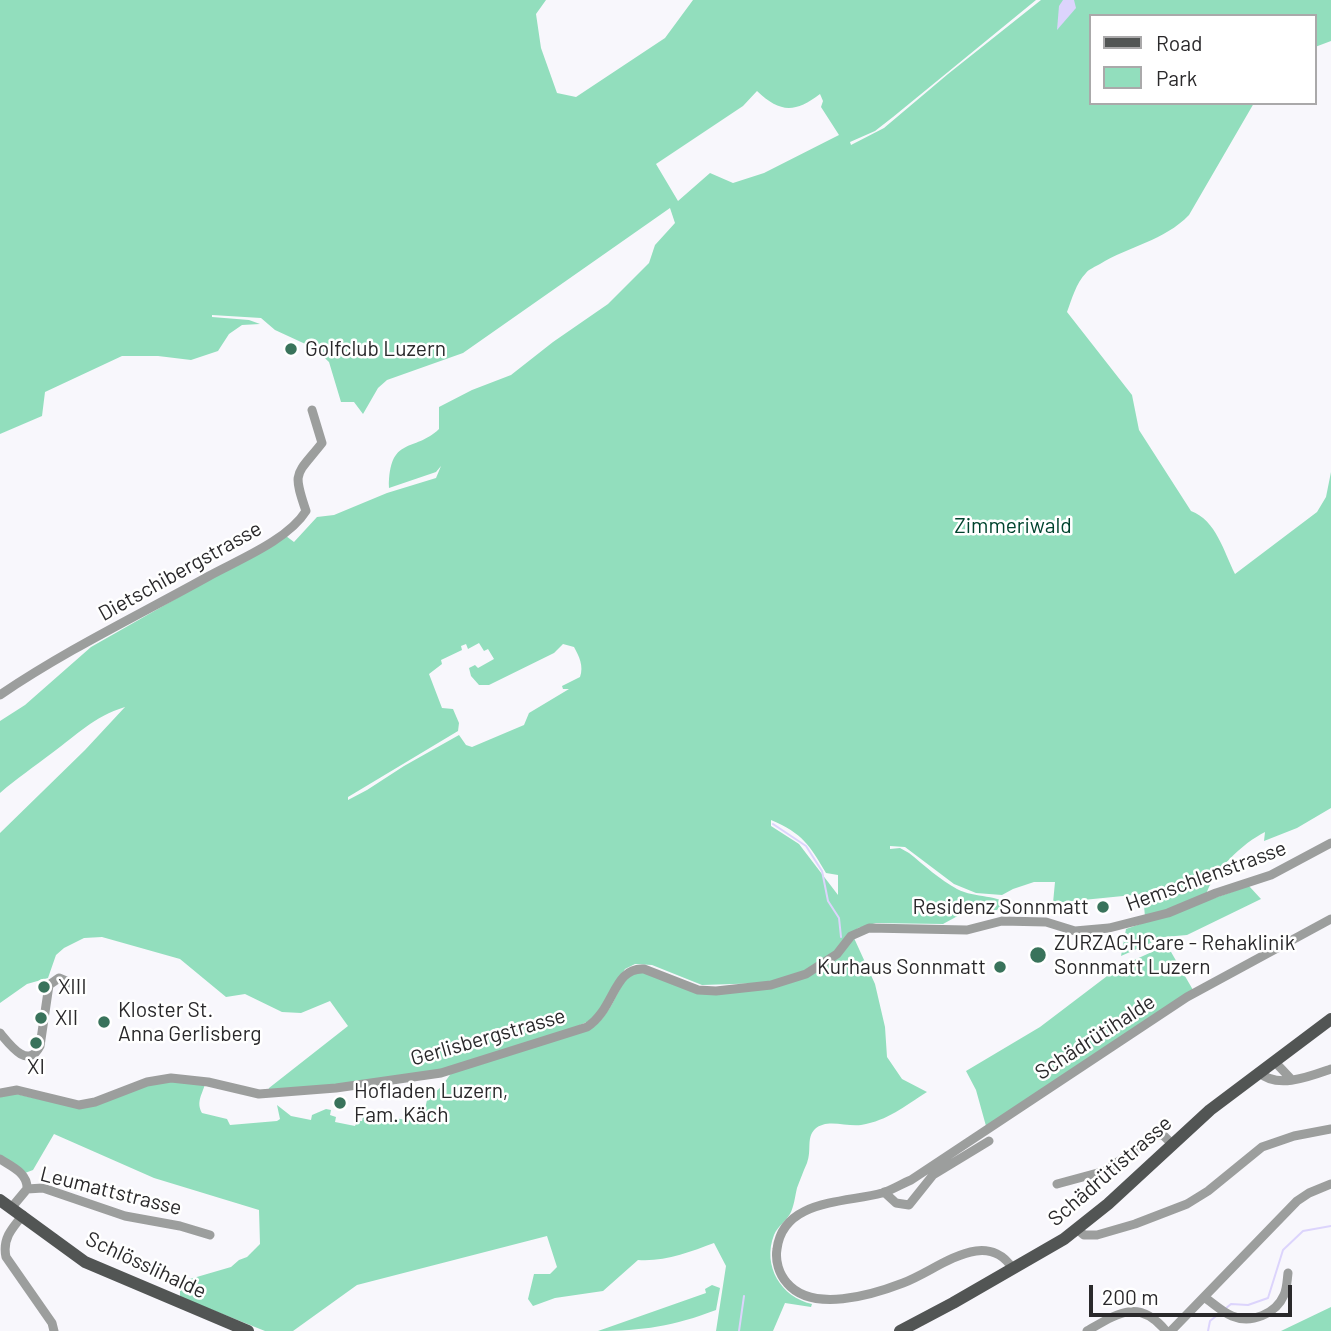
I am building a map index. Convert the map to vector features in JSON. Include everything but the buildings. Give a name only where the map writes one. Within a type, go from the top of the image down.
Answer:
[{"type":"main road","name":"Schädrütistrasse","points":[[900,1331],[1077,1229],[1210,1110],[1331,1019]]},
{"type":"main road","name":"Schlösslihalde","points":[[9,1206],[85,1262],[248,1331]]},
{"type":"street","name":"Dietschibergstrasse","points":[[0,695],[291,528],[306,511],[296,482],[298,473],[322,443],[312,410]]},
{"type":"street","name":"Hemschlenstrasse","points":[[858,932],[878,927],[967,930],[998,921],[1043,922],[1066,930],[1121,925],[1168,913],[1285,869],[1331,843]]},
{"type":"street","name":"Schädrütihalde","points":[[1012,1268],[999,1254],[977,1251],[960,1255],[903,1283],[861,1295],[822,1300],[810,1298],[790,1287],[782,1278],[776,1254],[781,1233],[802,1212],[884,1192],[929,1169],[1187,997],[1331,919]]},
{"type":"street","name":"Gerlisbergstrasse","points":[[0,1091],[17,1090],[79,1105],[95,1102],[147,1082],[171,1078],[197,1080],[259,1094],[314,1091],[377,1080],[424,1077],[587,1027],[598,1020],[629,970],[643,969],[698,990],[716,991],[771,985],[815,970],[858,932]]},
{"type":"street","points":[[0,1033],[21,1055],[28,1057],[35,1054],[40,1046],[49,985],[60,978],[78,986]]},
{"type":"street","points":[[1274,1061],[1292,1079]]},
{"type":"street","points":[[1259,1072],[1272,1080],[1308,1077],[1331,1069]]},
{"type":"street","points":[[1077,1229],[1084,1235],[1097,1235],[1173,1210],[1208,1191],[1262,1147],[1294,1136],[1331,1129]]},
{"type":"street","points":[[1057,1184],[1102,1173],[1156,1135],[1164,1136],[1172,1144]]},
{"type":"street","name":"Schädrütihalde","points":[[884,1192],[896,1203],[909,1205],[933,1175],[989,1141]]},
{"type":"street","points":[[0,1159],[24,1177],[27,1189]]},
{"type":"street","points":[[1087,1331],[1111,1317],[1140,1312],[1154,1318],[1168,1331],[1297,1201],[1331,1184]]},
{"type":"street","name":"Leumattstrasse","points":[[54,1331],[52,1323],[6,1258],[9,1206],[27,1189],[43,1188],[125,1216],[180,1226],[210,1235]]},
{"type":"street","points":[[1204,1297],[1231,1316],[1255,1318],[1268,1314],[1280,1303],[1286,1292],[1288,1273]]},
{"type":"green space","name":"Zimmeriwald","points":[[0,0],[546,0],[536,14],[541,48],[557,93],[576,97],[665,38],[693,0],[1036,0],[893,117],[875,131],[850,142],[851,145],[884,128],[1041,0],[1331,0],[1331,41],[1317,46],[1317,14],[1090,14],[1090,105],[1253,105],[1189,215],[1169,231],[1089,270],[1077,286],[1067,312],[1132,395],[1139,430],[1191,511],[1200,515],[1213,529],[1235,574],[1317,512],[1326,497],[1331,472],[1331,808],[1297,828],[1264,841],[1265,832],[1256,837],[1222,867],[1206,895],[1175,908],[1145,917],[1143,894],[1053,903],[1055,882],[1034,882],[1002,895],[976,893],[954,884],[905,847],[890,846],[890,849],[900,848],[909,853],[957,889],[1001,900],[1013,908],[1005,909],[1001,906],[997,910],[986,911],[982,906],[978,911],[965,912],[943,924],[876,923],[858,928],[832,956],[794,978],[793,975],[764,983],[702,985],[652,965],[635,964],[625,969],[596,1018],[557,1035],[419,1076],[378,1078],[328,1087],[268,1091],[348,1026],[330,1001],[301,1013],[282,1012],[245,994],[226,997],[180,959],[102,937],[84,938],[64,948],[56,955],[48,978],[27,984],[0,1003],[0,833],[125,707],[86,727],[0,793],[0,721],[25,705],[91,647],[286,536],[294,542],[317,517],[334,515],[387,493],[436,478],[441,466],[436,472],[389,488],[390,471],[398,452],[439,429],[439,407],[472,390],[511,375],[608,304],[649,263],[655,245],[675,223],[670,208],[463,353],[387,380],[378,388],[363,414],[354,402],[341,402],[329,362],[314,348],[275,330],[261,318],[212,315],[260,324],[242,325],[229,334],[218,351],[191,360],[122,356],[45,392],[42,416],[0,434]],"holes":[[[757,91],[780,107],[788,108],[803,105],[820,94],[823,101],[821,107],[839,135],[764,173],[733,183],[710,173],[678,201],[656,164],[743,106]],[[479,643],[484,651],[488,649],[494,659],[478,668],[475,665],[469,668],[471,676],[479,685],[489,685],[554,653],[563,644],[574,647],[580,661],[580,677],[562,686],[563,689],[569,689],[529,713],[524,725],[472,747],[466,745],[459,735],[348,800],[348,797],[458,731],[459,723],[453,709],[442,708],[429,674],[442,664],[441,660],[462,650],[461,646],[466,644],[468,649]],[[771,820],[798,835],[810,847],[826,873],[838,875],[838,895],[799,844],[771,826]]]},
{"type":"green space","points":[[1249,886],[1261,899],[1187,935],[1164,937],[1121,956],[1126,929]]},
{"type":"green space","points":[[854,938],[875,984],[885,1027],[887,1057],[902,1079],[927,1092],[880,1120],[861,1125],[825,1124],[812,1133],[808,1158],[792,1208],[774,1235],[771,1258],[773,1269],[783,1287],[791,1295],[812,1304],[811,1307],[785,1303],[773,1331],[716,1331],[726,1266],[714,1243],[667,1258],[638,1260],[603,1291],[555,1298],[533,1306],[528,1299],[534,1274],[550,1274],[557,1267],[547,1236],[357,1285],[293,1331],[265,1331],[180,1297],[180,1283],[183,1281],[231,1267],[247,1257],[260,1244],[259,1210],[154,1178],[54,1134],[33,1170],[25,1173],[0,1155],[0,1095],[12,1093],[73,1107],[165,1080],[205,1084],[200,1102],[202,1113],[227,1119],[230,1125],[277,1121],[280,1119],[277,1105],[291,1116],[311,1120],[312,1115],[326,1109],[331,1110],[330,1115],[336,1117],[335,1122],[355,1126],[357,1121],[362,1121],[364,1112],[415,1121],[423,1118],[427,1100],[452,1072],[589,1030],[607,1012],[629,973],[644,971],[714,993],[800,979]]},
{"type":"green space","points":[[1167,945],[1193,990],[986,1126],[976,1090],[966,1071],[1040,1027],[1119,967]]},
{"type":"green space","points":[[712,1285],[720,1288],[716,1310],[658,1326],[598,1331],[706,1293],[705,1289]]},
{"type":"green space","points":[[1331,1307],[1331,1331],[1281,1331]]},
{"type":"shaded area","points":[[1063,0],[1074,0],[1076,8],[1057,30],[1059,6]]},
{"type":"waterway","points":[[773,824],[806,846],[822,871],[828,901],[839,918],[841,937]]},
{"type":"waterway","points":[[1225,1309],[1231,1304],[1248,1305],[1268,1298],[1283,1250],[1303,1231],[1331,1226]]},
{"type":"waterway","points":[[739,1331],[744,1296]]},
{"type":"waterway","points":[[1208,1331],[1210,1321],[1221,1312]]},
{"type":"place","name":"Golfclub Luzern","points":[[291,349]]},
{"type":"place","name":"Residenz Sonnmatt","points":[[1103,907]]},
{"type":"place","name":"ZURZACHCare - Rehaklinik Sonnmatt Luzern","points":[[1038,955]]},
{"type":"place","name":"Kurhaus Sonnmatt","points":[[1000,967]]},
{"type":"place","name":"XIII","points":[[44,987]]},
{"type":"place","name":"XII","points":[[41,1018]]},
{"type":"place","name":"Kloster St. Anna Gerlisberg","points":[[104,1022]]},
{"type":"place","name":"XI","points":[[36,1043]]},
{"type":"place","name":"Hofladen Luzern, Fam. Käch","points":[[340,1103]]}]
